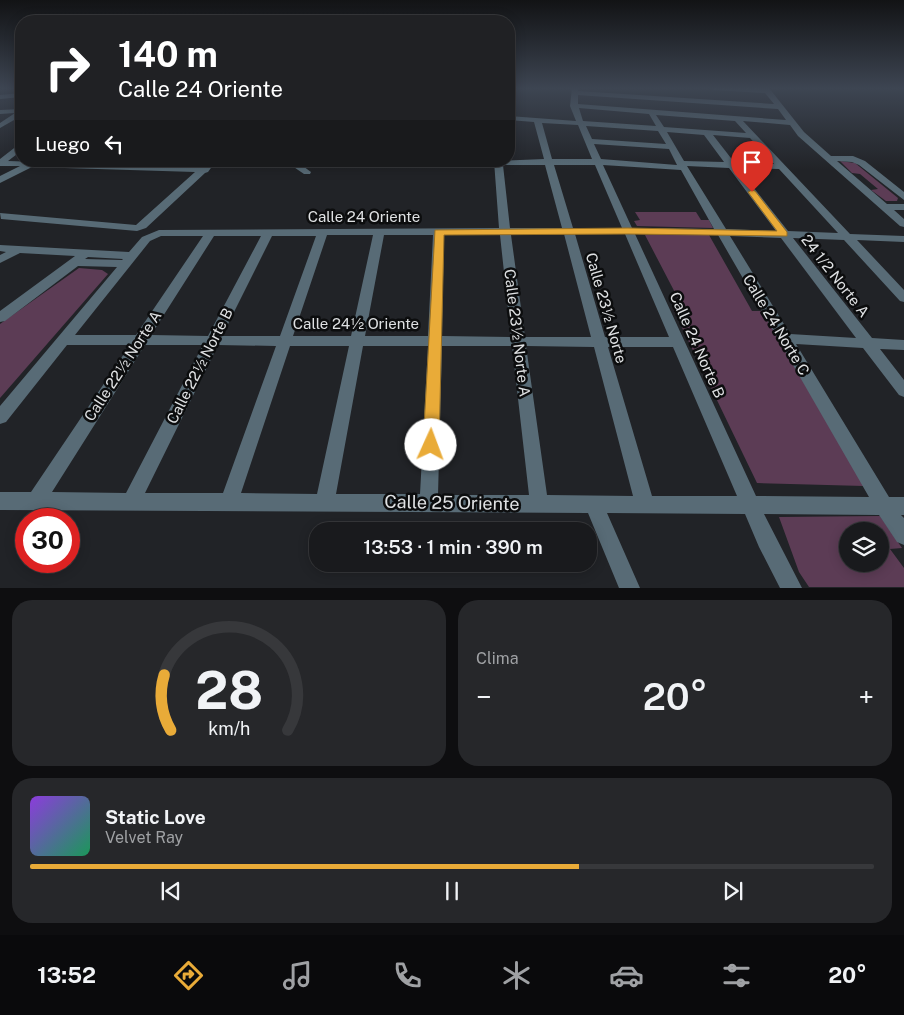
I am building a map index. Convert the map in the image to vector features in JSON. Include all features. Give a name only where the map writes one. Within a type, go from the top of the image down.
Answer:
[{"type":"street","points":[[515,118],[536,120],[567,115]]},
{"type":"street","name":"Calle 24 Norte B","points":[[578,115],[766,540],[792,588]]},
{"type":"street","points":[[585,115],[660,129],[754,136]]},
{"type":"street","name":"Calle 24 Norte C","points":[[653,115],[884,506],[904,535]]},
{"type":"street","points":[[694,115],[792,123]]},
{"type":"street","points":[[787,115],[801,134],[904,224]]},
{"type":"street","points":[[0,126],[15,116]]},
{"type":"street","points":[[737,119],[904,298]]},
{"type":"street","name":"Calle 23½ Norte","points":[[536,120],[645,504]]},
{"type":"street","name":"24 1/2 Norte A","points":[[706,132],[904,391]]},
{"type":"street","points":[[588,141],[671,148]]},
{"type":"street","points":[[0,163],[15,152]]},
{"type":"street","points":[[828,158],[853,159],[862,163],[904,197]]},
{"type":"street","points":[[515,162],[598,162],[782,167]]},
{"type":"street","points":[[0,163],[15,163]]},
{"type":"street","points":[[0,180],[25,167]]},
{"type":"street","points":[[1,216],[137,228],[142,226],[206,167]]},
{"type":"street","points":[[299,167],[307,172]]},
{"type":"street","name":"Calle 23½ Norte A","points":[[499,167],[539,504]]},
{"type":"street","points":[[885,207],[904,207]]},
{"type":"street","points":[[325,501],[379,231]]},
{"type":"street","name":"Calle 24 Oriente","points":[[129,260],[146,239],[163,232],[628,231],[721,232],[904,239]]},
{"type":"street","name":"Calle 22½ Norte A","points":[[36,500],[211,232]]},
{"type":"street","name":"Calle 22½ Norte B","points":[[132,500],[268,232]]},
{"type":"street","points":[[229,501],[323,232]]},
{"type":"street","points":[[429,502],[439,232]]},
{"type":"street","points":[[0,248],[129,260]]},
{"type":"street","points":[[0,260],[18,249]]},
{"type":"street","points":[[0,318],[81,257]]},
{"type":"street","points":[[0,417],[129,260]]},
{"type":"street","points":[[785,339],[904,345]]},
{"type":"street","name":"Calle 24½ Oriente","points":[[63,340],[678,342]]},
{"type":"street","name":"Calle 25 Oriente","points":[[0,500],[904,506]]},
{"type":"street","points":[[594,504],[630,588]]},
{"type":"shaded area","points":[[840,161],[855,163],[898,198],[897,201],[886,201],[871,190],[878,189],[860,174],[852,173]]},
{"type":"shaded area","points":[[635,212],[696,212],[701,220],[709,220],[713,228],[637,226],[634,221],[640,220]]},
{"type":"shaded area","points":[[645,235],[709,235],[752,311],[762,311],[864,486],[757,483],[672,307],[682,306]]},
{"type":"shaded area","points":[[79,268],[102,270],[108,274],[0,398],[0,324]]},
{"type":"shaded area","points":[[880,516],[884,522],[839,522],[839,572],[889,572],[889,529],[902,548],[890,549],[904,568],[904,587],[809,587],[799,572],[779,517]]},
{"type":"route","points":[[431,445],[439,232],[628,231],[784,234],[752,192]]}]
